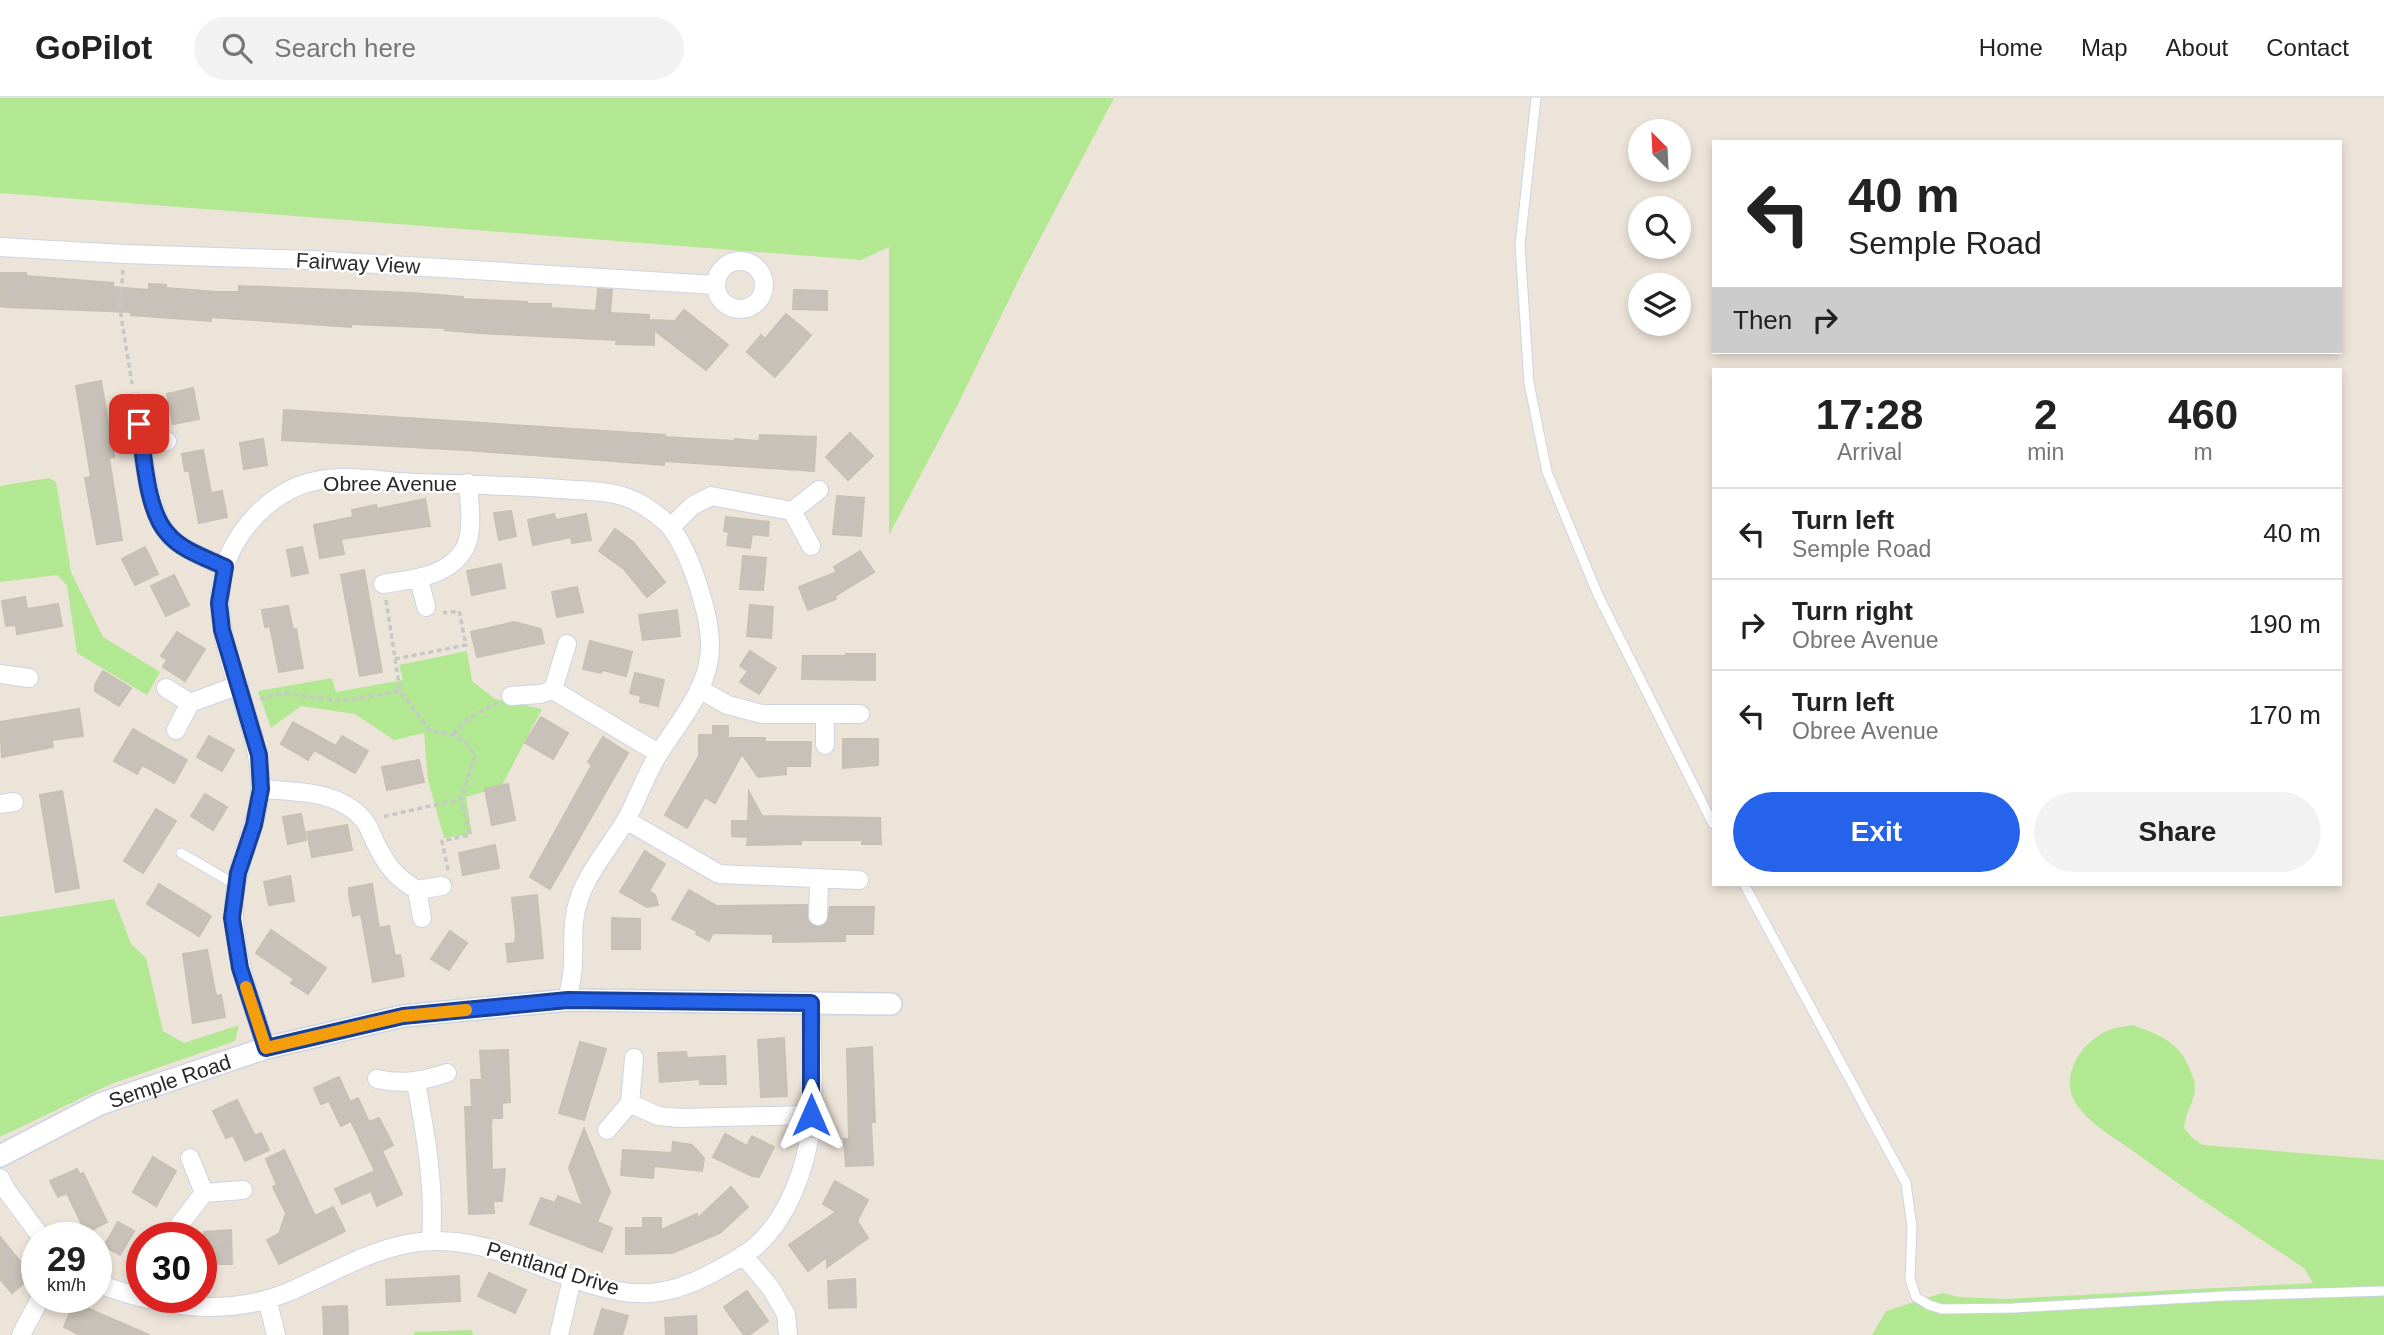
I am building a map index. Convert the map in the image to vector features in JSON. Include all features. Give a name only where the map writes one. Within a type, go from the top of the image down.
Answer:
[{"type":"street","name":"Fairway View","points":[[0,247],[311,260],[715,285]]},
{"type":"street","points":[[135,402],[152,503],[159,521],[168,535],[184,547],[225,567]]},
{"type":"street","points":[[142,444],[167,441]]},
{"type":"street","name":"Obree Avenue","points":[[266,1048],[240,968],[232,918],[238,873],[254,825],[261,789],[259,755],[222,630],[219,603],[225,567],[238,538],[260,510],[310,482],[344,478],[610,493],[636,501],[671,527],[685,553],[702,595],[711,644],[709,661],[691,708],[658,753],[626,820],[580,894],[571,934],[573,963],[568,1000]]},
{"type":"street","name":"Obree Avenue","points":[[383,584],[419,578],[439,571],[452,562],[465,547],[470,526],[468,483]]},
{"type":"street","points":[[671,527],[692,506],[711,496],[792,511],[819,490]]},
{"type":"street","points":[[792,511],[811,546]]},
{"type":"street","points":[[419,578],[426,607]]},
{"type":"street","points":[[553,690],[567,644]]},
{"type":"street","points":[[0,674],[29,678]]},
{"type":"street","points":[[176,730],[190,703],[239,685]]},
{"type":"street","points":[[166,688],[190,703]]},
{"type":"street","points":[[511,696],[540,694],[553,690],[658,753]]},
{"type":"street","points":[[699,690],[728,705],[762,714],[860,714]]},
{"type":"street","points":[[825,714],[825,745]]},
{"type":"street","points":[[261,789],[326,795],[363,818],[386,864],[399,878],[417,890],[422,918]]},
{"type":"street","points":[[626,820],[719,874],[859,880]]},
{"type":"street","points":[[818,916],[819,880]]},
{"type":"street","points":[[417,890],[441,881]]},
{"type":"street","name":"Semple Road","points":[[0,1156],[100,1104],[266,1048],[403,1016],[568,1000],[891,1004]]},
{"type":"street","name":"Pentland Drive","points":[[217,1307],[251,1304],[383,1251],[442,1240],[486,1246],[572,1279],[620,1292],[651,1293],[680,1287],[708,1275],[755,1247],[778,1221],[795,1187],[806,1154],[811,1115],[811,1003]]},
{"type":"street","points":[[607,1130],[630,1103],[634,1058]]},
{"type":"street","points":[[377,1079],[416,1083],[447,1073]]},
{"type":"street","points":[[416,1083],[429,1153],[433,1210],[431,1241]]},
{"type":"street","points":[[630,1103],[658,1116],[681,1118],[811,1115]]},
{"type":"street","points":[[190,1158],[204,1193]]},
{"type":"street","points":[[0,1178],[30,1222]]},
{"type":"street","points":[[182,1222],[204,1193],[243,1190]]},
{"type":"street","points":[[743,1255],[770,1287],[786,1314],[788,1335]]},
{"type":"street","points":[[559,1335],[572,1279]]},
{"type":"street","points":[[267,1299],[276,1335]]},
{"type":"street","points":[[21,1335],[33,1313]]},
{"type":"lane","points":[[1536,98],[1520,245],[1529,383],[1547,472],[1598,595],[1712,822]]},
{"type":"lane","points":[[181,853],[236,886]]},
{"type":"lane","points":[[1745,886],[1906,1183],[1912,1227],[1910,1279],[1916,1297],[1942,1309],[2384,1291]]},
{"type":"path","points":[[124,254],[120,309],[135,402]]},
{"type":"path","points":[[383,584],[400,691],[430,731],[453,734],[468,743],[475,756],[461,799],[470,835],[442,841],[449,874],[441,881]]},
{"type":"path","points":[[395,659],[466,645],[459,611],[427,613],[426,607]]},
{"type":"path","points":[[244,704],[283,693],[342,701],[400,691]]},
{"type":"path","points":[[453,734],[469,718],[511,696]]},
{"type":"path","points":[[363,818],[376,819],[461,799]]},
{"type":"green space","points":[[0,98],[1114,98],[889,535],[889,247],[861,260],[0,193]]},
{"type":"green space","points":[[49,478],[56,482],[71,572],[103,637],[160,672],[147,695],[77,653],[67,585],[57,575],[0,582],[0,486]]},
{"type":"green space","points":[[467,651],[472,681],[495,699],[542,709],[501,787],[466,797],[472,834],[444,838],[428,780],[424,733],[394,740],[355,714],[301,706],[271,728],[258,691],[332,678],[336,692],[403,680],[399,665]]},
{"type":"green space","points":[[114,899],[131,944],[146,958],[163,1031],[184,1043],[239,1025],[235,1041],[111,1084],[0,1137],[0,917]]},
{"type":"green space","points":[[2133,1025],[2168,1041],[2186,1061],[2195,1086],[2184,1128],[2192,1138],[2203,1145],[2384,1160],[2384,1335],[1872,1335],[1886,1311],[1942,1293],[1959,1297],[2005,1299],[2313,1283],[2304,1268],[2104,1131],[2079,1108],[2070,1086],[2074,1064],[2080,1054],[2087,1045],[2107,1031]]},
{"type":"green space","points":[[472,1330],[473,1335],[414,1335],[414,1332]]},
{"type":"building","points":[[0,273],[26,273],[26,276],[113,283],[113,287],[149,290],[149,284],[218,292],[239,292],[239,286],[412,293],[551,304],[551,308],[596,311],[598,289],[612,290],[610,313],[649,315],[649,320],[675,321],[684,310],[728,345],[706,370],[654,330],[654,345],[616,344],[617,340],[479,333],[445,328],[351,324],[351,327],[211,317],[211,321],[131,315],[131,312],[6,307],[0,306]]},
{"type":"building","points":[[794,290],[827,291],[827,310],[793,309]]},
{"type":"building","points":[[786,314],[811,335],[775,377],[747,352],[761,335],[765,339]]},
{"type":"building","points":[[101,381],[114,457],[109,458],[122,540],[97,544],[85,478],[91,477],[76,386]]},
{"type":"building","points":[[193,388],[199,419],[173,424],[167,394]]},
{"type":"building","points":[[284,410],[734,441],[759,441],[760,435],[816,437],[814,471],[664,461],[664,465],[282,440]]},
{"type":"building","points":[[850,433],[873,456],[848,480],[826,457]]},
{"type":"building","points":[[263,439],[267,465],[244,469],[240,443]]},
{"type":"building","points":[[203,450],[211,493],[222,491],[227,517],[199,523],[189,470],[185,471],[182,454]]},
{"type":"building","points":[[837,496],[864,498],[861,536],[833,534]]},
{"type":"building","points":[[425,499],[430,526],[341,539],[344,554],[320,558],[314,525],[353,517],[352,510],[376,505],[377,509]]},
{"type":"building","points":[[511,511],[516,536],[499,540],[494,513]]},
{"type":"building","points":[[554,514],[556,520],[586,514],[591,540],[572,543],[571,537],[533,545],[528,520]]},
{"type":"building","points":[[726,517],[769,522],[768,536],[752,534],[750,548],[727,545],[729,532],[724,531]]},
{"type":"building","points":[[615,529],[633,542],[665,582],[647,597],[624,569],[599,551]]},
{"type":"building","points":[[145,547],[158,574],[135,585],[122,559]]},
{"type":"building","points":[[302,547],[308,573],[292,576],[287,550]]},
{"type":"building","points":[[860,551],[874,572],[835,596],[836,599],[808,610],[799,587],[837,572],[834,567]]},
{"type":"building","points":[[743,556],[766,558],[763,590],[740,589]]},
{"type":"building","points":[[501,564],[505,588],[472,595],[467,571]]},
{"type":"building","points":[[364,570],[382,672],[360,676],[341,575]]},
{"type":"building","points":[[174,575],[189,605],[166,616],[151,586]]},
{"type":"building","points":[[577,587],[583,612],[557,617],[552,592]]},
{"type":"building","points":[[25,597],[27,609],[58,604],[62,626],[17,634],[16,625],[6,626],[2,601]]},
{"type":"building","points":[[750,605],[773,607],[771,638],[747,636]]},
{"type":"building","points":[[288,606],[293,630],[296,629],[303,668],[279,672],[270,626],[265,627],[262,610]]},
{"type":"building","points":[[677,610],[680,636],[643,640],[639,615]]},
{"type":"building","points":[[514,622],[541,629],[544,643],[477,657],[471,632]]},
{"type":"building","points":[[177,632],[205,649],[185,681],[163,667],[167,660],[161,656]]},
{"type":"building","points":[[590,641],[632,652],[626,676],[603,670],[601,673],[583,669]]},
{"type":"building","points":[[750,651],[776,668],[759,694],[740,682],[748,671],[740,666]]},
{"type":"building","points":[[875,654],[875,680],[802,679],[803,656]]},
{"type":"building","points":[[103,671],[131,688],[119,706],[95,691],[95,685]]},
{"type":"building","points":[[635,673],[664,680],[658,706],[640,702],[641,696],[630,693]]},
{"type":"building","points":[[79,709],[83,736],[52,740],[53,747],[2,757],[0,722]]},
{"type":"building","points":[[541,717],[568,733],[553,759],[525,743]]},
{"type":"building","points":[[293,722],[336,746],[342,736],[368,751],[355,773],[314,750],[308,760],[281,744]]},
{"type":"building","points":[[713,726],[728,726],[728,738],[765,738],[765,742],[811,742],[810,766],[786,766],[786,774],[758,777],[742,754],[715,803],[705,797],[687,828],[665,815],[699,756],[699,735],[713,735]]},
{"type":"building","points":[[133,729],[187,760],[174,783],[142,765],[137,774],[114,761]]},
{"type":"building","points":[[209,736],[234,750],[222,771],[197,757]]},
{"type":"building","points":[[603,737],[628,753],[550,889],[530,877],[592,765],[588,762]]},
{"type":"building","points":[[843,739],[878,739],[878,765],[843,768]]},
{"type":"building","points":[[419,760],[424,782],[387,790],[382,767]]},
{"type":"building","points":[[508,784],[515,820],[492,825],[485,789]]},
{"type":"building","points":[[62,791],[79,888],[56,892],[40,795]]},
{"type":"building","points":[[749,792],[762,816],[880,818],[881,844],[862,844],[862,840],[801,840],[801,844],[747,845],[748,837],[732,836],[732,821],[748,821]]},
{"type":"building","points":[[205,794],[227,807],[213,830],[191,816]]},
{"type":"building","points":[[156,809],[176,821],[143,873],[124,861]]},
{"type":"building","points":[[301,814],[306,840],[288,844],[283,817]]},
{"type":"building","points":[[347,825],[352,850],[312,857],[307,832]]},
{"type":"building","points":[[495,845],[499,868],[463,875],[459,853]]},
{"type":"building","points":[[645,851],[665,864],[649,891],[655,895],[658,905],[647,907],[620,892]]},
{"type":"building","points":[[290,876],[294,901],[269,905],[264,882]]},
{"type":"building","points":[[159,884],[211,916],[199,936],[147,904]]},
{"type":"building","points":[[372,884],[379,928],[389,926],[395,956],[400,955],[404,976],[373,982],[361,914],[353,916],[349,895],[349,888]]},
{"type":"building","points":[[689,890],[717,906],[807,905],[808,921],[817,927],[828,921],[830,907],[874,907],[873,934],[845,934],[845,941],[773,942],[773,934],[713,933],[709,941],[696,934],[697,931],[672,919]]},
{"type":"building","points":[[537,895],[543,958],[508,962],[506,944],[515,943],[516,935],[512,898]]},
{"type":"building","points":[[612,918],[640,919],[640,949],[612,949]]},
{"type":"building","points":[[271,930],[326,968],[308,994],[291,983],[294,979],[256,953]]},
{"type":"building","points":[[450,931],[467,943],[449,970],[431,959]]},
{"type":"building","points":[[207,950],[216,996],[221,995],[225,1017],[193,1023],[183,954]]},
{"type":"building","points":[[784,1038],[787,1096],[761,1097],[758,1040]]},
{"type":"building","points":[[580,1042],[606,1049],[584,1120],[559,1113]]},
{"type":"building","points":[[872,1047],[875,1122],[871,1122],[873,1165],[846,1166],[844,1139],[849,1139],[847,1049]]},
{"type":"building","points":[[508,1050],[510,1102],[502,1103],[502,1118],[492,1118],[491,1125],[492,1170],[505,1169],[502,1201],[493,1201],[494,1213],[469,1214],[465,1107],[472,1107],[471,1080],[482,1080],[480,1051]]},
{"type":"building","points":[[686,1052],[687,1058],[725,1056],[726,1084],[700,1084],[700,1079],[660,1082],[658,1053]]},
{"type":"building","points":[[339,1077],[350,1102],[358,1098],[369,1122],[379,1118],[393,1145],[382,1151],[402,1194],[377,1206],[371,1191],[342,1204],[335,1189],[375,1171],[351,1121],[341,1126],[329,1101],[321,1104],[314,1088]]},
{"type":"building","points":[[237,1100],[255,1136],[261,1133],[269,1150],[245,1161],[233,1135],[226,1138],[213,1111]]},
{"type":"building","points":[[584,1129],[610,1192],[597,1222],[612,1228],[602,1252],[530,1224],[541,1198],[555,1203],[558,1196],[583,1206],[569,1168]]},
{"type":"building","points":[[725,1134],[747,1146],[752,1136],[774,1147],[759,1177],[713,1157]]},
{"type":"building","points":[[673,1142],[692,1145],[704,1158],[702,1171],[654,1166],[653,1178],[621,1175],[623,1150],[672,1153]]},
{"type":"building","points":[[284,1150],[315,1216],[333,1207],[345,1231],[279,1264],[267,1240],[279,1234],[286,1213],[273,1187],[277,1185],[266,1159]]},
{"type":"building","points":[[153,1157],[176,1171],[156,1206],[133,1192]]},
{"type":"building","points":[[77,1169],[80,1175],[83,1173],[107,1222],[81,1222],[67,1193],[58,1197],[50,1181]]},
{"type":"building","points":[[835,1181],[868,1200],[857,1221],[868,1238],[827,1267],[827,1257],[808,1271],[789,1245],[836,1212],[823,1204]]},
{"type":"building","points":[[731,1187],[748,1207],[720,1233],[672,1253],[626,1254],[626,1228],[643,1228],[643,1218],[661,1218],[661,1230],[697,1214],[697,1219]]},
{"type":"building","points":[[118,1222],[126,1226],[126,1245],[120,1255],[112,1250],[112,1232]]},
{"type":"building","points":[[231,1230],[232,1264],[217,1264],[217,1231]]},
{"type":"building","points":[[0,1237],[21,1263],[21,1285],[12,1293],[0,1279]]},
{"type":"building","points":[[489,1273],[526,1290],[515,1313],[478,1296]]},
{"type":"building","points":[[459,1276],[460,1301],[387,1305],[386,1280]]},
{"type":"building","points":[[855,1279],[856,1307],[829,1308],[828,1281]]},
{"type":"building","points":[[747,1291],[768,1321],[749,1335],[744,1335],[724,1307]]},
{"type":"building","points":[[347,1306],[348,1335],[324,1335],[323,1307]]},
{"type":"building","points":[[602,1309],[628,1316],[622,1335],[594,1335]]},
{"type":"building","points":[[70,1313],[97,1313],[149,1335],[80,1335],[64,1327]]},
{"type":"building","points":[[696,1316],[697,1335],[666,1335],[665,1318]]},
{"type":"slow traffic","points":[[246,987],[266,1048],[403,1016],[466,1010]]},
{"type":"route","points":[[139,424],[152,503],[159,521],[168,535],[184,547],[225,567],[219,603],[222,630],[259,755],[261,789],[254,825],[238,873],[232,918],[240,968],[266,1048],[403,1016],[568,1000],[804,1002],[811,1003],[811,1115]]}]
